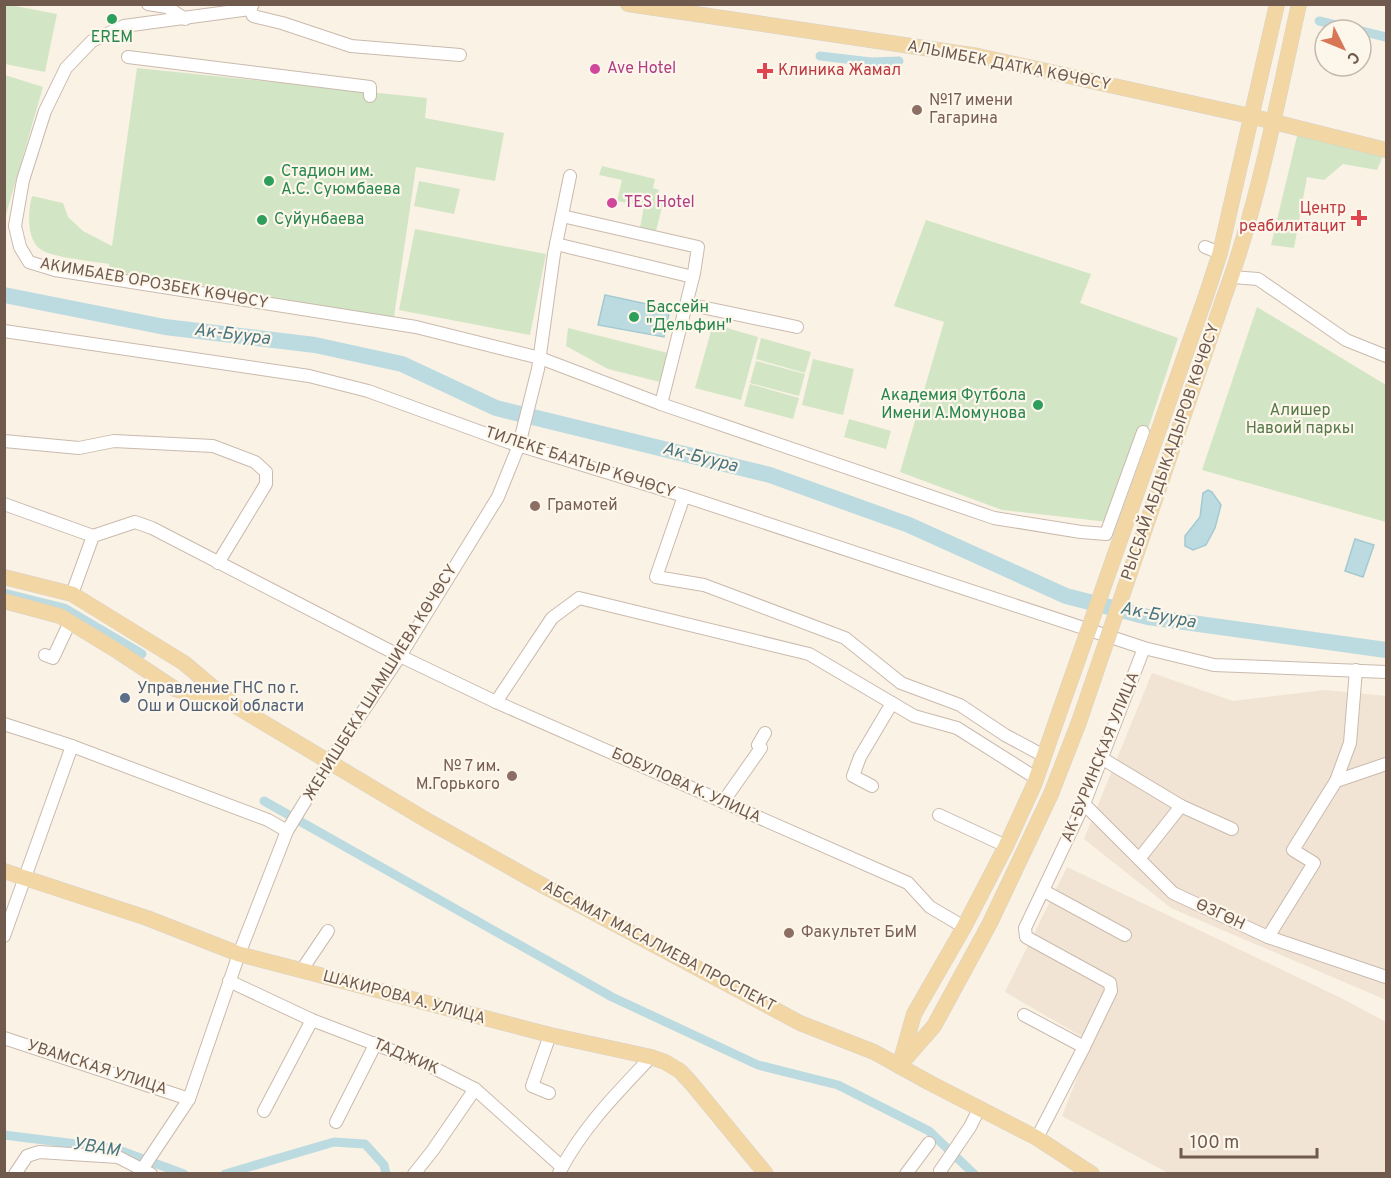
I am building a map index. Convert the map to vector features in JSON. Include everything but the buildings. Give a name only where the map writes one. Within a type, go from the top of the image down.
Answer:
[{"type":"main road","name":"АЛЫМБЕК ДАТКА КӨЧӨСҮ","points":[[628,4],[674,8],[978,56],[1250,116],[1386,150]]},
{"type":"main road","points":[[1250,116],[1277,4]]},
{"type":"main road","name":"РЫСБАЙ АБДЫКАДЫРОВ КӨЧӨСҮ","points":[[899,1066],[934,1026],[990,923],[1051,794],[1238,261],[1299,4]]},
{"type":"main road","name":"РЫСБАЙ АБДЫКАДЫРОВ КӨЧӨСҮ","points":[[899,1066],[914,1014],[964,927],[1006,846],[1036,778],[1220,253],[1250,116]]},
{"type":"main road","name":"АБСАМАТ МАСАЛИЕВА ПРОСПЕКТ","points":[[4,576],[72,594],[184,663],[234,705],[521,873],[800,1023],[854,1042],[1037,1138],[1092,1173]]},
{"type":"main road","name":"АБСАМАТ МАСАЛИЕВА ПРОСПЕКТ","points":[[4,601],[60,616],[175,689],[234,705]]},
{"type":"main road","name":"ШАКИРОВА А. УЛИЦА","points":[[4,871],[147,918],[239,954],[550,1035],[666,1062],[686,1077],[766,1173]]},
{"type":"street","points":[[148,4],[168,7],[185,19]]},
{"type":"street","points":[[252,7],[253,16],[351,46],[460,55]]},
{"type":"street","name":"АКИМБАЕВ ОРОЗБЕК КӨЧӨСҮ","points":[[252,7],[185,19],[124,26],[92,41],[66,68],[45,111],[23,180],[15,226],[20,247],[28,262],[55,270],[416,327],[540,358]]},
{"type":"street","points":[[128,57],[370,87],[370,96]]},
{"type":"street","name":"ЖЕНИШБЕКА ШАМШИЕВА КӨЧӨСҮ","points":[[144,1171],[189,1099],[239,954],[289,829],[498,497],[519,445],[537,372],[556,244],[570,176]]},
{"type":"street","points":[[562,216],[698,247],[693,277],[662,404]]},
{"type":"street","points":[[556,244],[693,277]]},
{"type":"street","points":[[1204,247],[1220,253]]},
{"type":"street","points":[[1232,277],[1258,279],[1346,340],[1386,356]]},
{"type":"street","points":[[687,303],[797,327]]},
{"type":"street","name":"ТИЛЕКЕ БААТЫР КӨЧӨСҮ","points":[[4,331],[309,376],[368,391],[519,445],[684,496],[1144,648]]},
{"type":"street","points":[[540,358],[662,404],[994,518],[1081,532],[1106,534],[1143,432]]},
{"type":"street","points":[[4,441],[79,448],[114,441],[213,446],[255,462],[266,472],[266,484],[218,563]]},
{"type":"street","points":[[684,496],[656,577],[704,585],[844,638],[902,683],[960,705],[1005,735],[1044,756]]},
{"type":"street","points":[[4,504],[93,536],[72,594]]},
{"type":"street","name":"БОБУЛОВА К. УЛИЦА","points":[[93,536],[129,524],[140,523],[152,528],[400,656],[496,702],[908,883],[930,907],[964,927]]},
{"type":"street","points":[[496,702],[552,618],[579,598],[809,654],[914,716],[957,728],[1036,778]]},
{"type":"street","points":[[45,655],[53,658],[70,622]]},
{"type":"street","points":[[1144,648],[1214,665],[1386,672]]},
{"type":"street","name":"АК-БУРИНСКАЯ УЛИЦА","points":[[1084,1047],[1110,991],[1110,983],[1026,937],[1025,928],[1084,804],[1144,648]]},
{"type":"street","points":[[1268,937],[1314,863],[1293,850],[1336,782],[1350,742],[1356,670]]},
{"type":"street","points":[[872,786],[853,776],[860,757],[892,703]]},
{"type":"street","points":[[4,724],[72,746],[289,829]]},
{"type":"street","points":[[723,802],[761,748],[758,745],[765,732]]},
{"type":"street","points":[[4,936],[72,746]]},
{"type":"street","points":[[1103,759],[1181,806],[1232,829]]},
{"type":"street","points":[[1336,782],[1386,764]]},
{"type":"street","name":"ӨЗГӨН","points":[[1084,804],[1173,893],[1268,937],[1386,977]]},
{"type":"street","points":[[1139,859],[1181,806]]},
{"type":"street","points":[[939,815],[1006,846]]},
{"type":"street","points":[[1044,891],[1125,935]]},
{"type":"street","points":[[301,971],[328,931]]},
{"type":"street","name":"ТАДЖИК","points":[[229,981],[312,1020],[423,1063],[475,1089],[560,1170]]},
{"type":"street","points":[[1024,1015],[1084,1047],[1037,1138]]},
{"type":"street","points":[[264,1111],[312,1020]]},
{"type":"street","points":[[549,1093],[531,1086],[550,1035]]},
{"type":"street","name":"УВАМСКАЯ УЛИЦА","points":[[4,1038],[189,1099]]},
{"type":"street","points":[[336,1122],[376,1043]]},
{"type":"street","points":[[560,1170],[598,1113],[651,1057]]},
{"type":"street","points":[[414,1173],[433,1150],[475,1089]]},
{"type":"street","points":[[940,1171],[970,1127],[979,1109]]},
{"type":"street","points":[[906,1173],[928,1143]]},
{"type":"street","points":[[15,1173],[27,1156],[39,1152],[118,1157],[144,1171]]},
{"type":"shaded area","points":[[1152,673],[1233,701],[1325,690],[1386,696],[1386,1000],[1171,908],[1084,839]]},
{"type":"shaded area","points":[[1067,867],[1341,998],[1386,1022],[1386,1173],[1168,1173],[1062,1116],[1091,1042],[1005,992]]},
{"type":"green space","points":[[5,4],[57,14],[45,72],[5,64]]},
{"type":"green space","name":"Суйунбаева","points":[[137,68],[427,98],[425,118],[504,133],[495,181],[416,167],[394,317],[108,274],[109,264],[63,257],[40,249],[35,244],[30,231],[29,216],[32,196],[63,203],[68,217],[83,231],[112,246]]},
{"type":"green space","points":[[4,75],[43,87],[5,218]]},
{"type":"green space","points":[[1298,132],[1383,156],[1377,170],[1343,164],[1324,180],[1307,177],[1294,248],[1271,245]]},
{"type":"green space","points":[[602,166],[655,179],[653,188],[659,190],[656,201],[663,203],[656,231],[640,228],[644,206],[617,201],[622,180],[599,175]]},
{"type":"green space","points":[[419,181],[460,189],[454,214],[414,206]]},
{"type":"green space","name":"Академия Футбола Имени А.Момунова","points":[[926,220],[1091,274],[1080,303],[1178,338],[1117,523],[1002,510],[900,472],[944,322],[894,306]]},
{"type":"green space","points":[[415,229],[546,254],[530,335],[399,310]]},
{"type":"green space","name":"Алишер Навоий паркы","points":[[1257,307],[1386,385],[1386,522],[1202,470]]},
{"type":"green space","points":[[713,324],[758,337],[741,400],[695,388]]},
{"type":"green space","points":[[568,328],[672,354],[664,383],[608,369],[566,346]]},
{"type":"green space","points":[[761,338],[811,352],[805,373],[756,359]]},
{"type":"green space","points":[[813,359],[854,369],[843,415],[802,405]]},
{"type":"green space","points":[[756,361],[805,374],[799,396],[750,383]]},
{"type":"green space","points":[[750,384],[799,398],[793,419],[744,406]]},
{"type":"green space","points":[[849,419],[891,431],[886,449],[844,437]]},
{"type":"water","name":"Бассейн \"Дельфин\"","points":[[605,295],[670,309],[664,337],[598,325]]},
{"type":"water","points":[[1208,490],[1221,505],[1215,528],[1206,545],[1193,550],[1185,546],[1185,536],[1200,517],[1203,493]]},
{"type":"water","points":[[1355,539],[1374,545],[1363,577],[1345,571]]},
{"type":"waterway","points":[[1373,34],[1386,37]]},
{"type":"waterway","points":[[820,56],[871,62],[899,61]]},
{"type":"waterway","name":"Ак-Буура","points":[[4,295],[165,327],[315,345],[402,364],[496,408],[770,475],[909,525],[1066,596],[1148,617],[1386,650]]},
{"type":"waterway","points":[[4,593],[64,608],[142,654]]},
{"type":"waterway","points":[[264,801],[612,997],[758,1065],[838,1085],[929,1131],[974,1174]]},
{"type":"waterway","name":"УВАМ","points":[[4,1135],[116,1149],[184,1174]]},
{"type":"waterway","name":"УВАМ","points":[[225,1174],[334,1142],[365,1144],[384,1165],[386,1174]]},
{"type":"place","name":"EREM","points":[[112,19]]},
{"type":"place","name":"Ave Hotel","points":[[595,69]]},
{"type":"place","name":"Клиника Жамал","points":[[765,71]]},
{"type":"place","name":"№17 имени Гагарина","points":[[917,110]]},
{"type":"place","name":"Стадион им. А.С. Суюмбаева","points":[[269,181]]},
{"type":"place","name":"TES Hotel","points":[[612,203]]},
{"type":"place","name":"Центр реабилитацит","points":[[1359,218]]},
{"type":"place","name":"Суйунбаева","points":[[262,220]]},
{"type":"place","name":"Бассейн \"Дельфин\"","points":[[634,317]]},
{"type":"place","name":"Академия Футбола Имени А.Момунова","points":[[1038,405]]},
{"type":"place","name":"Грамотей","points":[[535,506]]},
{"type":"place","name":"Управление ГНС по г. Ош и Ошской области","points":[[125,698]]},
{"type":"place","name":"№ 7 им. М.Горького","points":[[512,776]]},
{"type":"place","name":"Факультет БиМ","points":[[789,933]]}]
